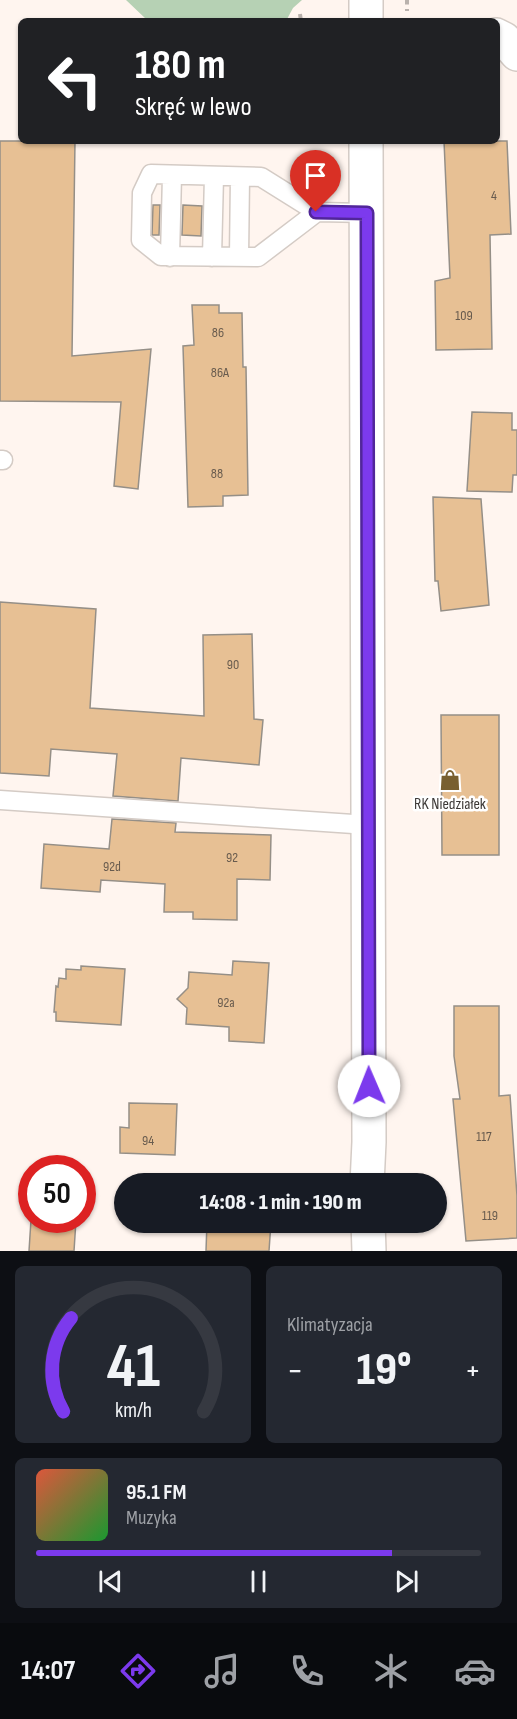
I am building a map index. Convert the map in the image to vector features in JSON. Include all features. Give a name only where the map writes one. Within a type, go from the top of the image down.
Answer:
[{"type":"main road","points":[[366,0],[366,18]]},
{"type":"main road","points":[[500,37],[517,54]]},
{"type":"main road","points":[[366,144],[368,1173]]},
{"type":"main road","points":[[368,1233],[369,1251]]},
{"type":"lane","points":[[316,212],[258,257],[161,256],[141,240],[142,193],[152,174],[261,177],[316,212],[367,213]]},
{"type":"lane","points":[[170,257],[172,175]]},
{"type":"lane","points":[[212,257],[214,176]]},
{"type":"lane","points":[[239,257],[240,177]]},
{"type":"lane","points":[[0,800],[368,825]]},
{"type":"path","points":[[407,0],[407,11]]},
{"type":"path","points":[[300,14],[301,18]]},
{"type":"green space","points":[[126,0],[302,0],[293,8],[288,18],[145,18]]},
{"type":"building","points":[[0,141],[18,141],[18,144],[75,144],[72,356],[151,349],[138,489],[114,486],[121,402],[0,401]]},
{"type":"building","points":[[500,141],[507,141],[511,234],[490,235],[492,349],[436,350],[435,281],[450,278],[444,144],[500,144]]},
{"type":"building","points":[[153,205],[160,205],[159,235],[152,235]]},
{"type":"building","points":[[183,205],[202,206],[201,236],[182,235]]},
{"type":"building","points":[[192,305],[219,305],[219,313],[242,313],[243,367],[246,367],[248,495],[223,496],[223,506],[188,507],[183,346],[194,345]]},
{"type":"building","points":[[472,412],[512,413],[512,430],[517,430],[517,475],[513,475],[512,492],[467,491]]},
{"type":"building","points":[[433,497],[481,499],[489,605],[441,611],[438,581],[435,581]]},
{"type":"building","points":[[0,602],[96,609],[90,708],[204,716],[203,635],[252,634],[254,719],[263,720],[259,765],[181,758],[178,801],[113,796],[117,754],[51,749],[49,776],[0,773]]},
{"type":"building","points":[[441,715],[499,715],[499,855],[442,855]]},
{"type":"building","points":[[112,819],[176,823],[175,832],[271,835],[270,880],[237,879],[237,920],[193,919],[193,912],[164,912],[165,884],[101,880],[100,892],[41,888],[44,844],[109,849]]},
{"type":"building","points":[[233,961],[269,963],[264,1043],[229,1041],[229,1027],[186,1024],[187,1008],[177,999],[188,988],[189,972],[232,975]]},
{"type":"building","points":[[81,966],[125,969],[121,1025],[56,1021],[56,1012],[54,1012],[56,986],[58,987],[59,978],[66,979],[66,969],[81,970]]},
{"type":"building","points":[[454,1006],[499,1006],[499,1096],[510,1095],[517,1196],[517,1238],[466,1241],[453,1099],[460,1099],[454,1056]]},
{"type":"building","points":[[129,1103],[177,1104],[175,1155],[120,1153],[120,1127],[129,1128]]},
{"type":"building","points":[[30,1233],[75,1233],[74,1251],[29,1251]]},
{"type":"building","points":[[207,1233],[270,1233],[269,1251],[206,1251]]},
{"type":"place","name":"RK Niedziałek","points":[[450,780]]},
{"type":"route","points":[[316,212],[367,213],[369,1086]]}]
